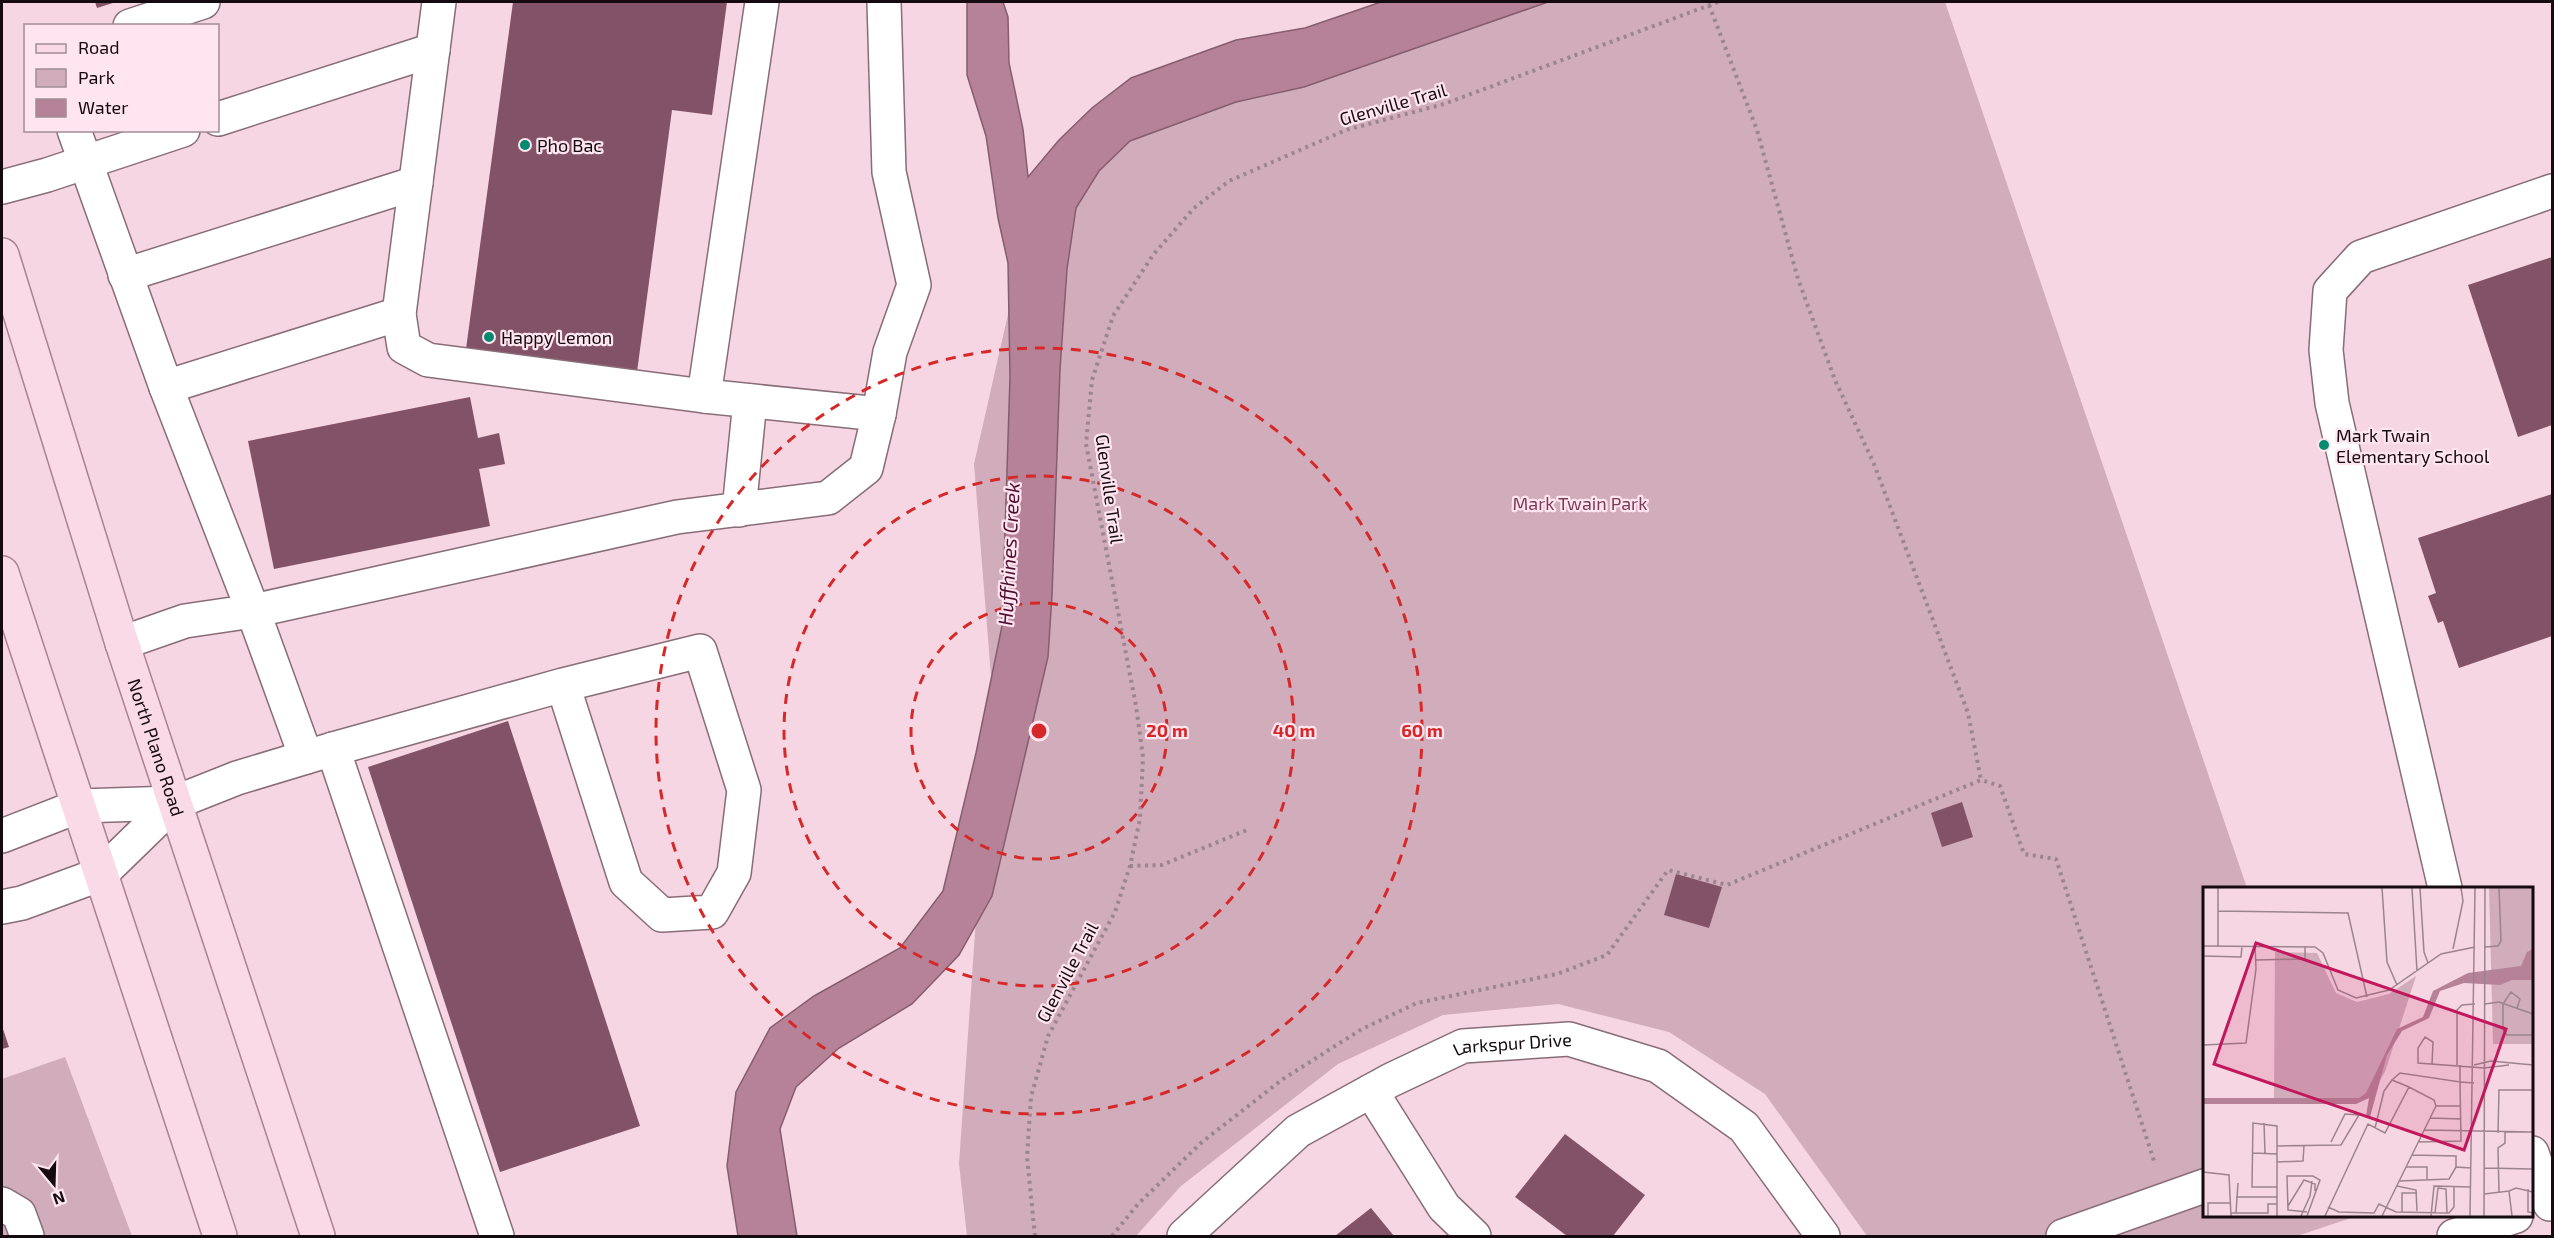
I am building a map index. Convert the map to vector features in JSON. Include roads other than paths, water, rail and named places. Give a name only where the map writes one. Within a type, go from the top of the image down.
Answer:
[{"type":"main road","name":"North Plano Road","points":[[2,255],[122,643],[318,1236]]},
{"type":"main road","points":[[3,584],[79,806],[220,1236]]},
{"type":"street","points":[[136,24],[203,2]]},
{"type":"street","points":[[440,2],[399,314],[404,346],[428,360],[704,396],[879,414]]},
{"type":"street","points":[[704,396],[762,2]]},
{"type":"street","points":[[122,643],[185,621],[253,611],[678,517],[828,498],[866,468],[890,352],[914,285],[889,172],[884,2]]},
{"type":"street","points":[[219,119],[433,50]]},
{"type":"street","points":[[76,132],[166,387],[253,611],[320,753],[497,1236]]},
{"type":"street","points":[[2,186],[86,162],[177,132]]},
{"type":"street","points":[[125,275],[416,183]]},
{"type":"street","points":[[2445,887],[2332,403],[2326,350],[2330,291],[2361,257],[2553,191]]},
{"type":"street","points":[[166,387],[399,314]]},
{"type":"street","points":[[739,510],[750,401]]},
{"type":"street","points":[[2,836],[79,806],[174,803],[237,778],[320,753],[562,686],[700,651],[744,790],[734,873],[712,912],[663,915],[626,882],[562,686]]},
{"type":"street","points":[[2,907],[22,903],[100,874],[174,803]]},
{"type":"street","name":"Larkspur Drive","points":[[1184,1236],[1298,1131],[1371,1091],[1463,1046],[1569,1039],[1658,1065],[1744,1127],[1823,1236]]},
{"type":"street","points":[[1371,1091],[1444,1206],[1474,1236]]},
{"type":"street","points":[[2533,1156],[2545,1206]]},
{"type":"street","points":[[2063,1236],[2203,1187]]},
{"type":"street","points":[[2,1204],[20,1214],[27,1236]]},
{"type":"street","points":[[2454,1236],[2510,1217]]},
{"type":"water","name":"Huffhines Creek","points":[[967,2],[1003,2],[1008,17],[1009,63],[1023,129],[1028,177],[1059,140],[1092,108],[1131,78],[1236,40],[1305,28],[1381,2],[1548,2],[1304,87],[1236,102],[1130,141],[1099,171],[1076,208],[1067,269],[1060,369],[1048,657],[992,896],[959,955],[912,1004],[839,1048],[796,1087],[780,1129],[797,1236],[738,1236],[727,1166],[736,1092],[770,1028],[814,996],[900,948],[943,891],[976,753],[1002,626],[1010,377],[1008,263],[998,218],[986,136],[967,75]]},
{"type":"place","name":"Pho Bac","points":[[525,145]]},
{"type":"place","name":"Happy Lemon","points":[[489,337]]},
{"type":"place","name":"Mark Twain Elementary School","points":[[2324,445]]},
{"type":"park label","name":"Mark Twain Park","points":[[1580,503]]}]
